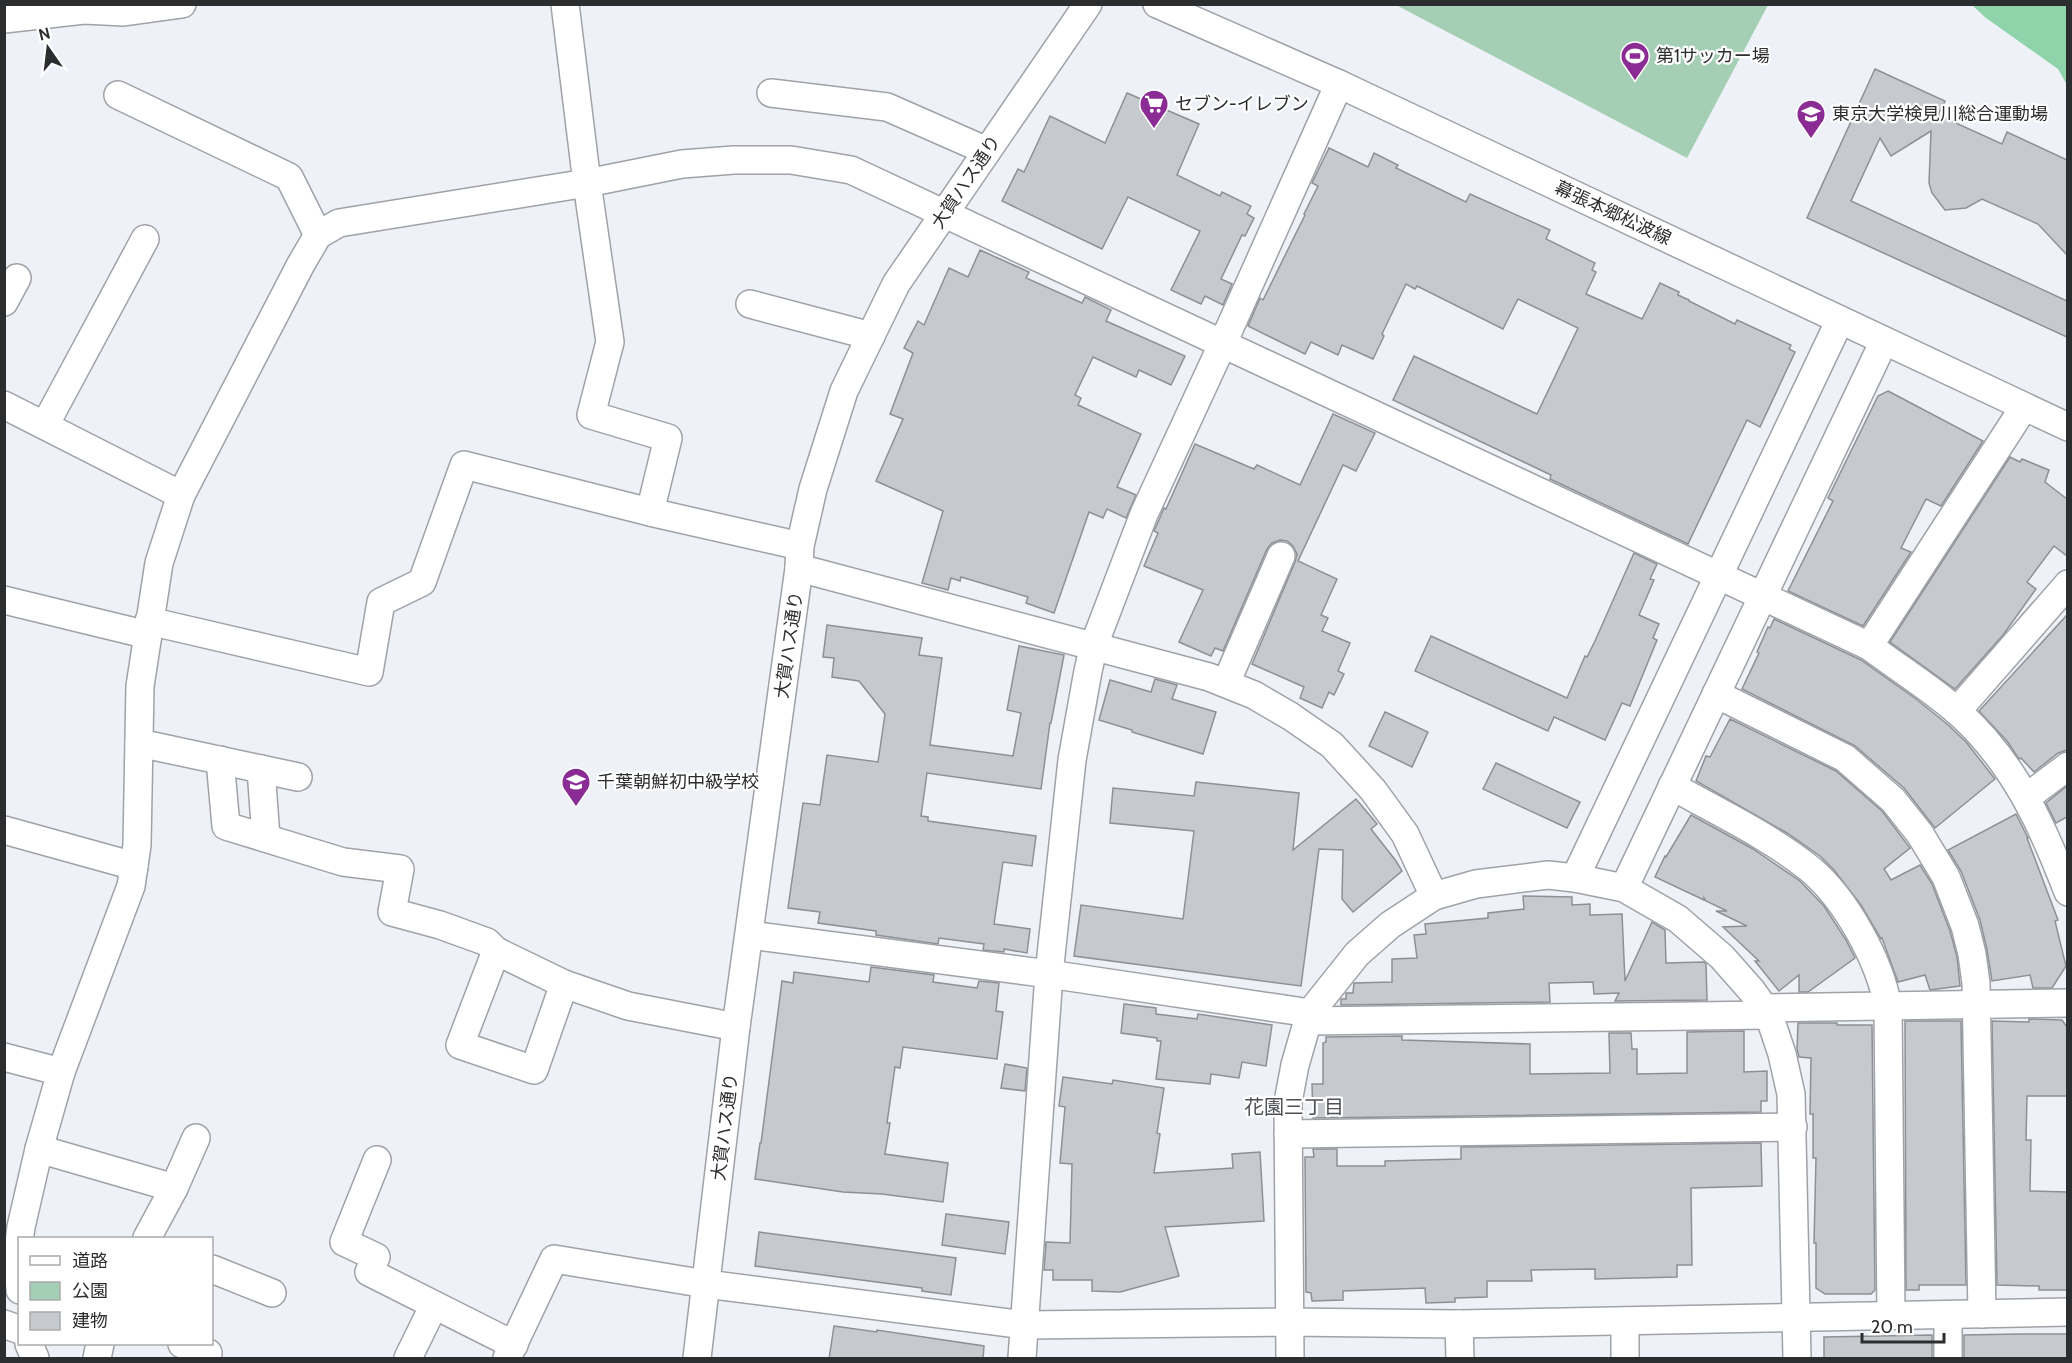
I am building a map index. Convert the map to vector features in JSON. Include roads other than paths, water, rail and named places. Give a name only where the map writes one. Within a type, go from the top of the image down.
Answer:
[{"type":"street","points":[[4,19],[84,10],[124,12],[182,4]]},
{"type":"street","points":[[565,4],[587,183],[610,342],[591,415],[668,438],[650,512]]},
{"type":"street","name":"大賀ハス通り","points":[[697,1359],[736,1028],[799,557],[813,489],[844,391],[896,284],[1088,4]]},
{"type":"street","name":"幕張本郷松波線","points":[[1157,4],[1340,84],[2067,427]]},
{"type":"street","points":[[1022,1359],[1049,974],[1071,760],[1094,645],[1144,514],[1340,84]]},
{"type":"street","points":[[771,93],[886,106],[987,151]]},
{"type":"street","points":[[118,95],[289,177],[318,235]]},
{"type":"street","points":[[20,1237],[39,1149],[61,1072],[131,886],[137,845],[140,686],[159,562],[181,495],[318,235],[339,223],[587,183],[682,164],[734,159],[791,160],[851,170],[1869,646],[1957,711],[2003,760],[2027,797],[2047,839],[2067,892]]},
{"type":"street","points":[[45,425],[145,239]]},
{"type":"street","points":[[4,302],[17,278]]},
{"type":"street","points":[[750,304],[871,336]]},
{"type":"street","points":[[1575,878],[1840,320]]},
{"type":"street","points":[[1624,888],[1884,340]]},
{"type":"street","points":[[4,405],[181,495]]},
{"type":"street","points":[[1869,646],[2024,407]]},
{"type":"street","points":[[4,600],[369,672],[381,602],[422,582],[464,465],[650,512],[1226,683],[1263,700],[1332,745],[1373,790],[1406,834],[1434,896]]},
{"type":"street","points":[[1226,683],[1281,556]]},
{"type":"street","points":[[1957,711],[2067,584]]},
{"type":"street","points":[[1716,694],[1845,758],[1893,800],[1934,855],[1957,901],[1972,954],[1976,983],[1982,1314]]},
{"type":"street","points":[[139,743],[298,777]]},
{"type":"street","points":[[220,759],[226,826],[343,862],[400,869],[392,912],[440,925],[487,942],[496,951],[564,984],[628,1006],[736,1028]]},
{"type":"street","points":[[2027,797],[2067,766]]},
{"type":"street","points":[[261,769],[266,838]]},
{"type":"street","points":[[1672,786],[1769,841],[1811,870],[1846,911],[1878,970],[1888,1007],[1891,1315]]},
{"type":"street","points":[[4,830],[134,866]]},
{"type":"street","points":[[1290,1359],[1288,1102],[1295,1065],[1309,1017],[1357,954],[1390,925],[1434,896],[1476,884],[1516,877],[1548,875],[1624,888],[1678,919],[1722,957],[1766,1011],[1782,1054],[1791,1094],[1797,1359]]},
{"type":"street","points":[[750,935],[1049,974],[1309,1017],[1766,1011],[1976,1004],[2067,1004]]},
{"type":"street","points":[[496,951],[460,1045],[534,1070],[564,984]]},
{"type":"street","points":[[4,1057],[61,1072]]},
{"type":"street","points":[[1288,1134],[1793,1128]]},
{"type":"street","points":[[148,1237],[174,1188],[196,1138]]},
{"type":"street","points":[[39,1149],[174,1188]]},
{"type":"street","points":[[376,1160],[344,1242],[376,1257],[369,1272],[434,1305],[510,1352],[554,1259],[706,1284],[1025,1325],[1289,1322],[1460,1324],[2067,1312]]},
{"type":"street","points":[[18,1250],[18,1269]]},
{"type":"street","points":[[213,1269],[272,1293]]},
{"type":"street","points":[[408,1359],[434,1305]]},
{"type":"street","points":[[1948,1315],[1948,1359]]},
{"type":"street","points":[[1624,1321],[1624,1359]]},
{"type":"street","points":[[1460,1324],[1460,1359]]},
{"type":"street","points":[[29,1345],[35,1359]]},
{"type":"street","points":[[185,1345],[208,1353]]},
{"type":"place","name":"第1サッカー場","points":[[1635,82]]},
{"type":"place","name":"セブン-イレブン","points":[[1154,130]]},
{"type":"place","name":"東京大学検見川総合運動場","points":[[1811,140]]},
{"type":"place","name":"千葉朝鮮初中級学校","points":[[576,808]]},
{"type":"district","name":"花園三丁目","points":[[1294,1107]]}]
